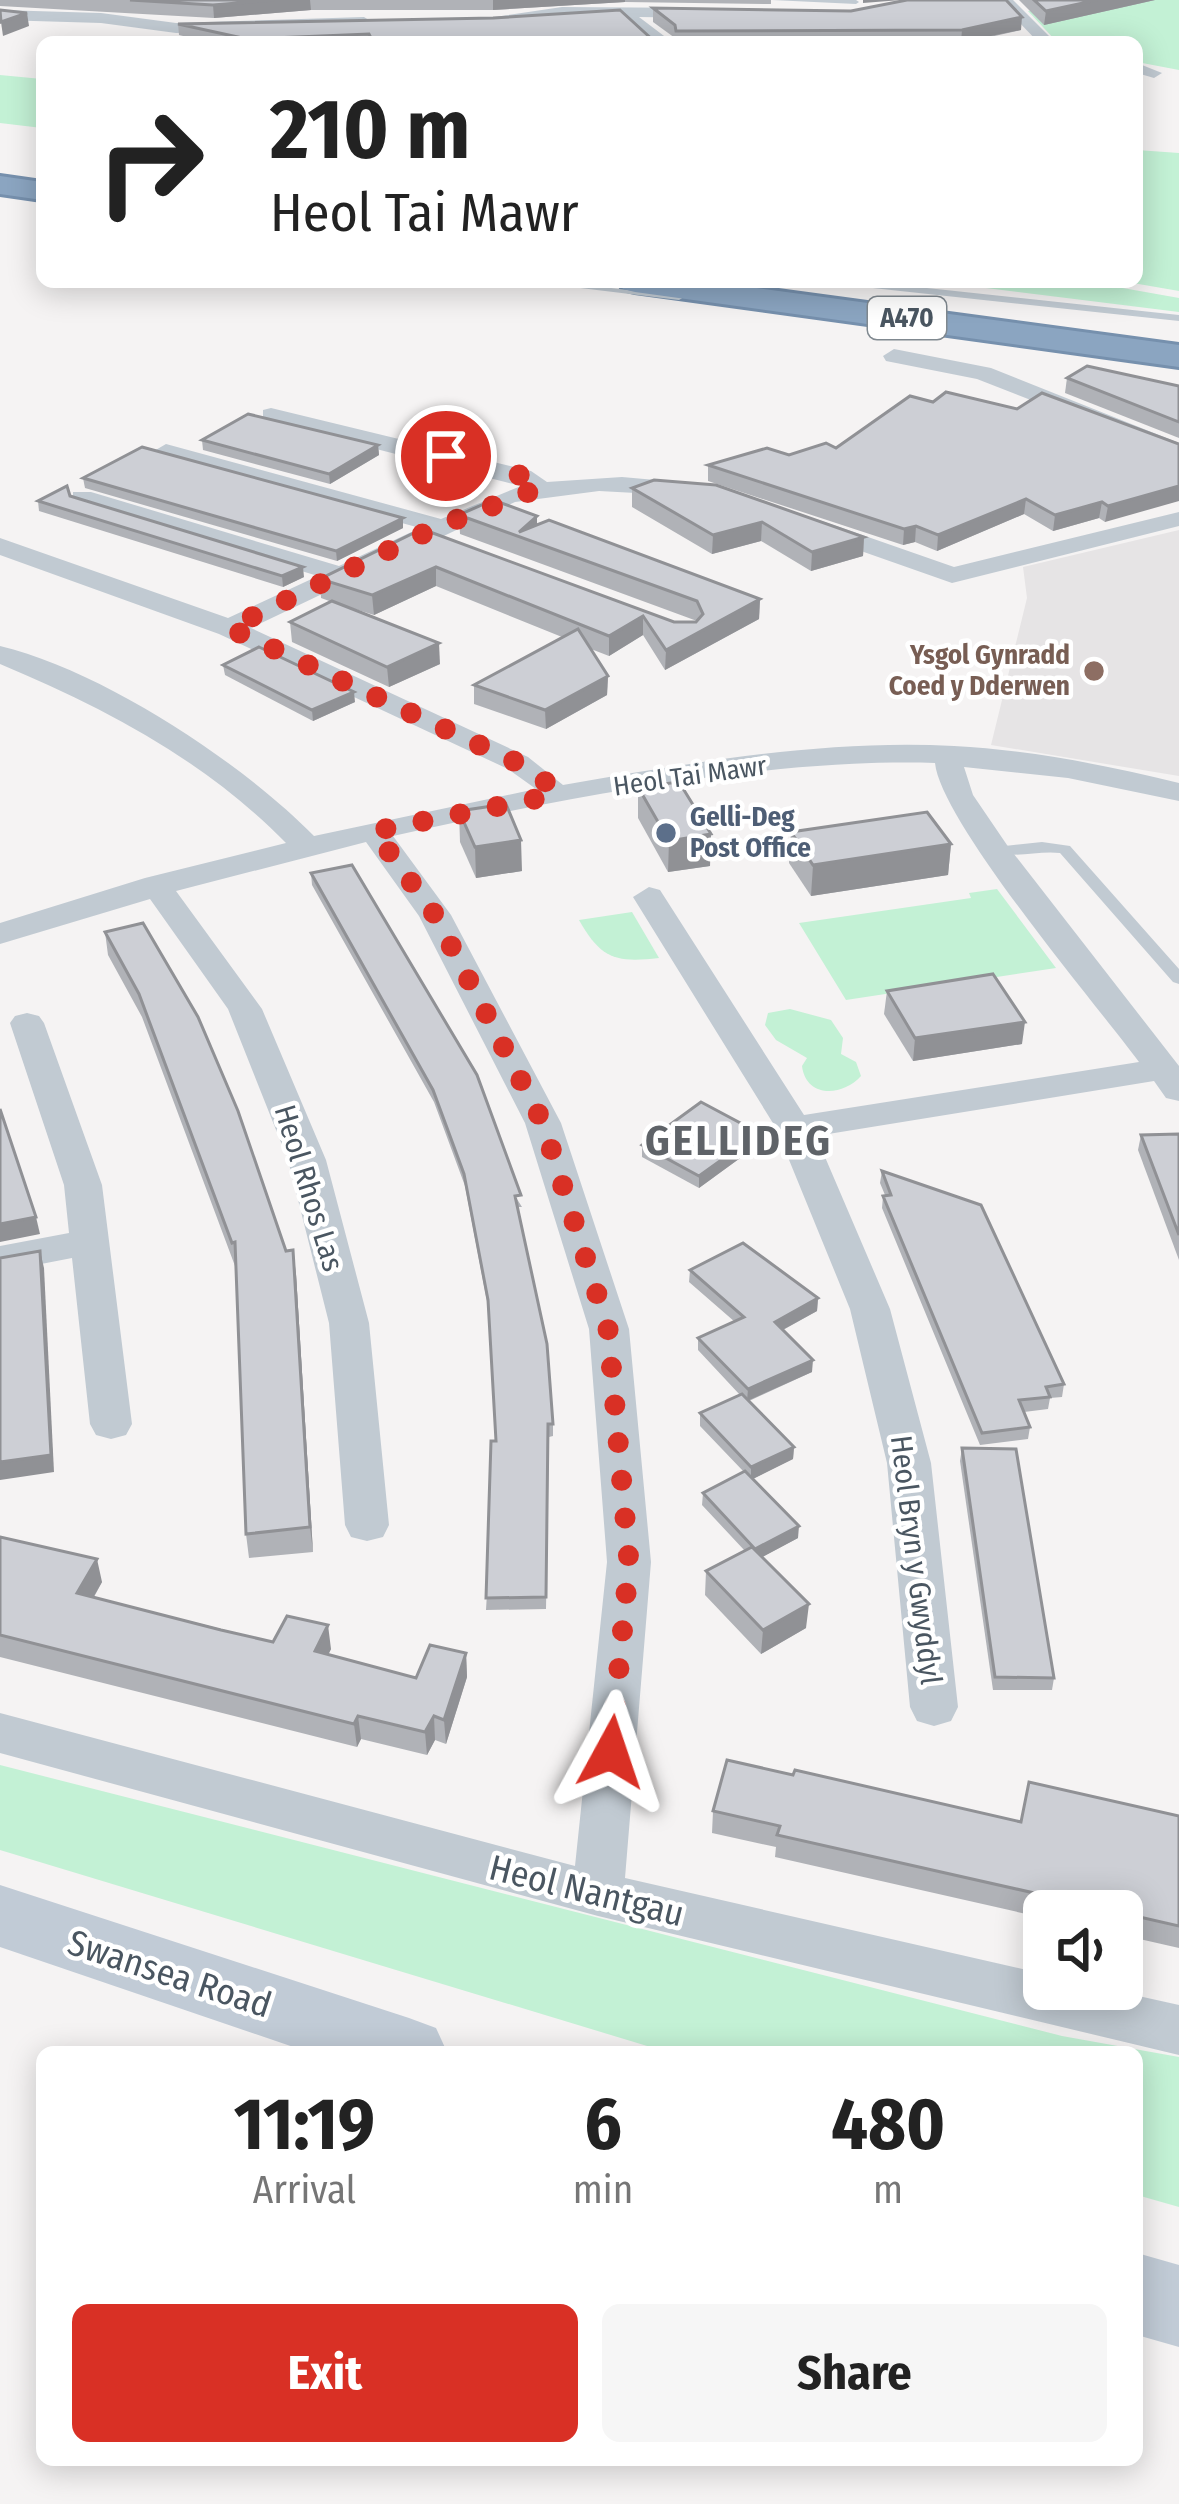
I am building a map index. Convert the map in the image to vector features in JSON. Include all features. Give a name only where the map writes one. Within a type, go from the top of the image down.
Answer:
[{"type":"highway","points":[[0,170],[36,176]]},
{"type":"highway","points":[[0,184],[36,190]]},
{"type":"highway","name":"A470","points":[[726,288],[1179,331]]},
{"type":"highway","name":"A470","points":[[772,291],[1179,356]]},
{"type":"street","points":[[511,0],[562,12]]},
{"type":"street","points":[[1005,0],[1041,36]]},
{"type":"street","points":[[128,2],[214,28]]},
{"type":"street","points":[[311,20],[360,5]]},
{"type":"street","points":[[761,16],[862,8]]},
{"type":"street","points":[[625,11],[648,36]]},
{"type":"street","points":[[474,20],[562,12],[716,14]]},
{"type":"street","points":[[0,15],[176,28],[311,20],[378,22]]},
{"type":"street","points":[[176,28],[179,36]]},
{"type":"street","points":[[894,356],[939,357],[1179,451]]},
{"type":"street","points":[[271,415],[523,476],[540,488]]},
{"type":"street","points":[[166,451],[431,530],[467,551]]},
{"type":"street","points":[[229,628],[431,530],[540,488],[601,484],[718,493]]},
{"type":"street","points":[[82,497],[341,575]]},
{"type":"street","points":[[782,515],[952,575],[1179,519]]},
{"type":"street","points":[[0,546],[229,628],[518,763],[544,780],[555,795]]},
{"type":"street","points":[[0,654],[75,684],[156,728],[277,812],[308,847]]},
{"type":"street","points":[[794,1128],[1170,1080],[958,795],[949,767],[951,755]]},
{"type":"street","name":"Heol Tai Mawr","points":[[3,928],[374,831],[555,795],[775,764],[860,756],[951,755],[1098,774],[1179,792]]},
{"type":"street","points":[[374,831],[435,915],[543,1123],[608,1329],[629,1562],[598,1894]]},
{"type":"street","name":"Heol Rhos Las","points":[[156,885],[245,1009],[307,1160],[350,1323],[367,1525]]},
{"type":"street","name":"Heol Bryn y Gwyddyl","points":[[649,897],[794,1128],[870,1309],[909,1462],[934,1707]]},
{"type":"street","points":[[26,1023],[83,1185],[111,1424]]},
{"type":"street","points":[[0,1259],[90,1242]]},
{"type":"street","name":"Heol Nantgau","points":[[0,1733],[598,1894],[1179,2030]]},
{"type":"street","name":"Swansea Road","points":[[0,1916],[391,2046]]},
{"type":"street","points":[[1143,2296],[1179,2306]]},
{"type":"lane","points":[[775,0],[862,8]]},
{"type":"lane","points":[[592,288],[675,297],[772,291]]},
{"type":"lane","points":[[901,288],[1179,318]]},
{"type":"lane","points":[[996,851],[1065,849],[1178,977]]},
{"type":"shaded area","name":"Ysgol Gynradd Coed y Dderwen","points":[[1179,530],[1179,776],[991,745],[1027,598],[1023,567]]},
{"type":"green space","points":[[1097,0],[1179,0],[1179,70],[1143,63],[1143,36],[1051,36],[1028,11]]},
{"type":"green space","points":[[0,75],[36,78],[36,127],[0,123]]},
{"type":"green space","points":[[1143,150],[1179,153],[1179,291],[1143,285]]},
{"type":"green space","points":[[986,288],[1123,288],[1179,298],[1179,312]]},
{"type":"green space","points":[[997,889],[1056,968],[846,1000],[799,923],[971,898],[969,893]]},
{"type":"green space","points":[[632,912],[659,958],[631,960],[611,955],[595,943],[579,920]]},
{"type":"green space","points":[[790,1009],[831,1020],[843,1038],[841,1054],[856,1062],[861,1076],[835,1091],[810,1084],[802,1066],[807,1058],[776,1040],[765,1025],[768,1013]]},
{"type":"green space","points":[[0,1765],[1062,2036],[1118,2046],[647,2046],[0,1850]]},
{"type":"green space","points":[[1143,2051],[1179,2057],[1179,2207],[1143,2197]]},
{"type":"building","points":[[130,0],[274,0],[213,5]]},
{"type":"building","points":[[907,0],[1006,0],[1022,17],[962,30],[676,31],[653,8],[851,11]]},
{"type":"building","points":[[1034,0],[1097,0],[1046,11]]},
{"type":"building","points":[[0,10],[27,13],[1,22]]},
{"type":"building","points":[[620,10],[648,36],[233,36],[178,24],[493,18]]},
{"type":"building","points":[[1087,366],[1179,386],[1179,422],[1067,378]]},
{"type":"building","points":[[946,392],[1017,409],[1042,393],[1179,444],[1179,486],[1055,515],[1026,499],[938,535],[916,526],[904,529],[708,465],[767,448],[789,455],[826,443],[836,448],[910,396],[933,402]]},
{"type":"building","points":[[248,414],[378,445],[329,474],[202,440]]},
{"type":"building","points":[[142,447],[403,518],[336,551],[83,478]]},
{"type":"building","points":[[654,480],[716,485],[864,537],[812,552],[762,522],[713,535],[632,488]]},
{"type":"building","points":[[67,486],[70,496],[303,567],[282,576],[38,501]]},
{"type":"building","points":[[493,500],[537,516],[519,532],[549,520],[760,599],[666,650],[643,616],[609,636],[436,567],[372,595],[320,579],[422,529],[674,622],[696,622],[703,614],[697,601],[459,515]]},
{"type":"building","points":[[332,601],[439,643],[387,667],[290,622]]},
{"type":"building","points":[[578,629],[608,676],[545,710],[474,685]]},
{"type":"building","points":[[259,647],[354,692],[312,710],[223,665]]},
{"type":"building","points":[[679,782],[711,834],[669,841],[638,787]]},
{"type":"building","points":[[506,804],[521,840],[475,847],[459,811]]},
{"type":"building","points":[[927,812],[951,844],[813,865],[791,832]]},
{"type":"building","points":[[352,865],[477,1075],[521,1195],[515,1196],[547,1344],[553,1424],[548,1424],[546,1597],[486,1598],[491,1441],[496,1441],[488,1300],[464,1174],[433,1090],[311,873]]},
{"type":"building","points":[[143,923],[198,1017],[238,1111],[286,1251],[293,1250],[310,1527],[246,1534],[235,1242],[139,994],[105,932]]},
{"type":"building","points":[[993,974],[1025,1022],[915,1038],[887,991]]},
{"type":"building","points":[[701,1102],[759,1133],[699,1176],[642,1145]]},
{"type":"building","points":[[0,1109],[36,1217],[0,1224]]},
{"type":"building","points":[[1179,1134],[1179,1235],[1141,1135]]},
{"type":"building","points":[[882,1171],[981,1205],[1064,1384],[1046,1387],[1050,1397],[1019,1400],[1030,1427],[982,1433],[883,1196],[891,1195]]},
{"type":"building","points":[[743,1243],[818,1298],[775,1322],[813,1360],[748,1389],[698,1338],[744,1317],[690,1270]]},
{"type":"building","points":[[40,1251],[51,1455],[0,1462],[0,1258]]},
{"type":"building","points":[[742,1394],[794,1447],[751,1467],[700,1413]]},
{"type":"building","points":[[962,1448],[1016,1449],[1054,1678],[995,1677]]},
{"type":"building","points":[[745,1471],[799,1526],[755,1549],[703,1493]]},
{"type":"building","points":[[0,1537],[97,1559],[77,1593],[221,1630],[273,1642],[287,1616],[328,1625],[315,1651],[416,1678],[430,1645],[466,1653],[444,1720],[434,1716],[425,1732],[358,1716],[354,1724],[0,1635]]},
{"type":"building","points":[[752,1547],[809,1604],[763,1630],[706,1571]]},
{"type":"building","points":[[727,1760],[793,1775],[795,1770],[1021,1822],[1029,1782],[1179,1816],[1179,1926],[1143,1918],[1143,1890],[1023,1890],[777,1835],[780,1826],[713,1811]]},
{"type":"place","name":"Ysgol Gynradd Coed y Dderwen","points":[[1094,671]]},
{"type":"place","name":"Gelli-Deg Post Office","points":[[666,833]]},
{"type":"district","name":"GELLIDEG","points":[[739,1140]]},
{"type":"route","points":[[446,456],[523,476],[540,488],[439,526],[229,628],[518,763],[544,780],[555,795],[374,831],[435,915],[543,1123],[608,1329],[629,1562],[611,1752]]}]
